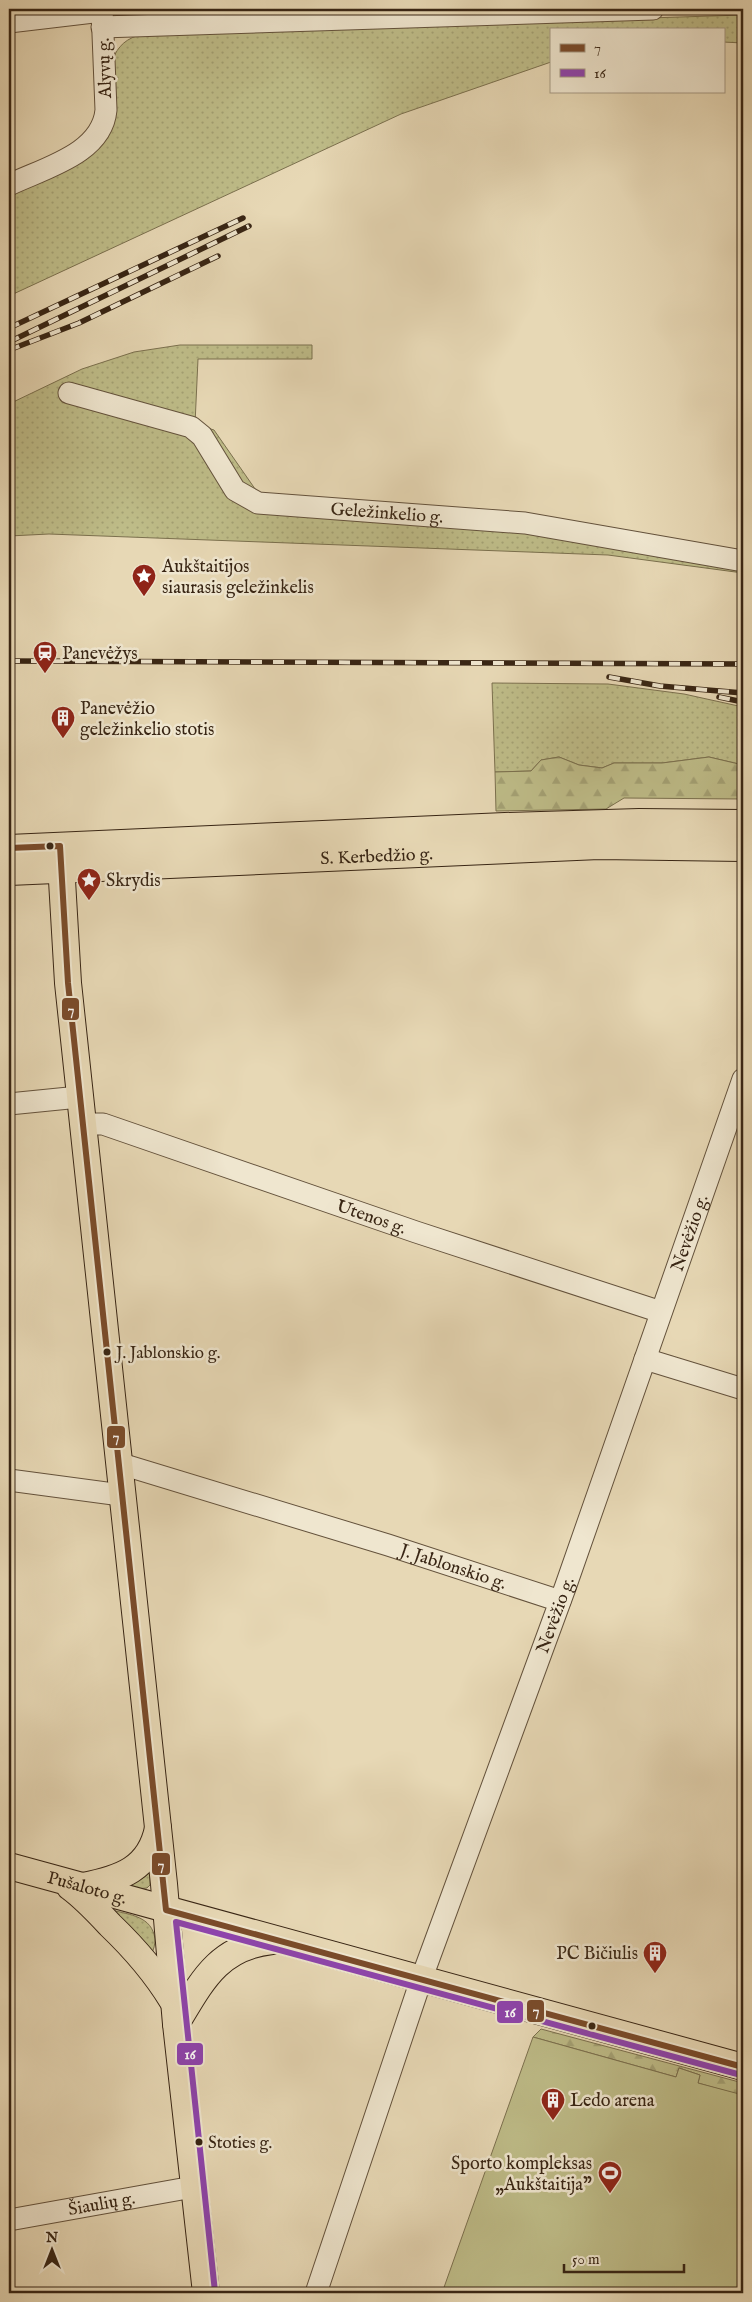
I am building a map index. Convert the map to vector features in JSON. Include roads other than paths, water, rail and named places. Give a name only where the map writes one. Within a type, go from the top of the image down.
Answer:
[{"type":"main road","name":"S. Kerbedžio g.","points":[[9,872],[60,858],[534,825],[658,822],[743,823]]},
{"type":"main road","name":"S. Kerbedžio g.","points":[[9,848],[60,858],[599,846],[743,848]]},
{"type":"main road","points":[[60,858],[66,960],[79,1096],[158,1827],[193,2186],[206,2293]]},
{"type":"main road","points":[[71,1884],[107,1881],[132,1870],[151,1850],[158,1827]]},
{"type":"main road","name":"Pušaloto g.","points":[[9,1866],[276,1941],[743,2067]]},
{"type":"main road","points":[[71,1884],[136,1951],[157,1976],[175,2013]]},
{"type":"main road","points":[[175,2013],[192,1998],[220,1962],[236,1949],[252,1943],[276,1941]]},
{"type":"street","name":"Alyvų g.","points":[[9,185],[75,154],[89,145],[100,132],[105,121],[106,110],[102,15],[654,9]]},
{"type":"street","points":[[9,22],[102,15]]},
{"type":"street","name":"Geležinkelio g.","points":[[68,393],[191,427],[202,436],[235,490],[258,503],[524,523],[743,561]]},
{"type":"street","name":"Nevėžio g.","points":[[316,2293],[421,1980],[560,1601],[743,1078]]},
{"type":"street","points":[[9,1104],[79,1096]]},
{"type":"street","name":"Utenos g.","points":[[83,1124],[103,1124],[416,1232],[661,1312]]},
{"type":"street","points":[[645,1359],[743,1389]]},
{"type":"street","name":"J. Jablonskio g.","points":[[118,1463],[388,1544],[560,1601]]},
{"type":"street","points":[[9,1480],[121,1495]]},
{"type":"street","name":"Šiaulių g.","points":[[9,2220],[193,2186]]},
{"type":"railway","points":[[9,328],[243,218]]},
{"type":"railway","points":[[9,342],[249,226]]},
{"type":"railway","points":[[9,350],[79,323],[218,256]]},
{"type":"railway","points":[[9,661],[743,664]]},
{"type":"railway","points":[[609,677],[660,686],[743,693]]},
{"type":"railway","points":[[719,697],[743,702]]},
{"type":"place","name":"Aukštaitijos siaurasis geležinkelis","points":[[144,597]]},
{"type":"place","name":"Panevėžys","points":[[45,674]]},
{"type":"place","name":"Panevėžio geležinkelio stotis","points":[[63,739]]},
{"type":"place","name":"Skrydis","points":[[89,901]]},
{"type":"place","name":"J. Jablonskio g.","points":[[107,1352]]},
{"type":"place","name":"PC Bičiulis","points":[[655,1974]]},
{"type":"place","name":"Ledo arena","points":[[553,2121]]},
{"type":"place","name":"Stoties g.","points":[[199,2142]]},
{"type":"place","name":"Sporto kompleksas „Aukštaitija”","points":[[610,2194]]}]
